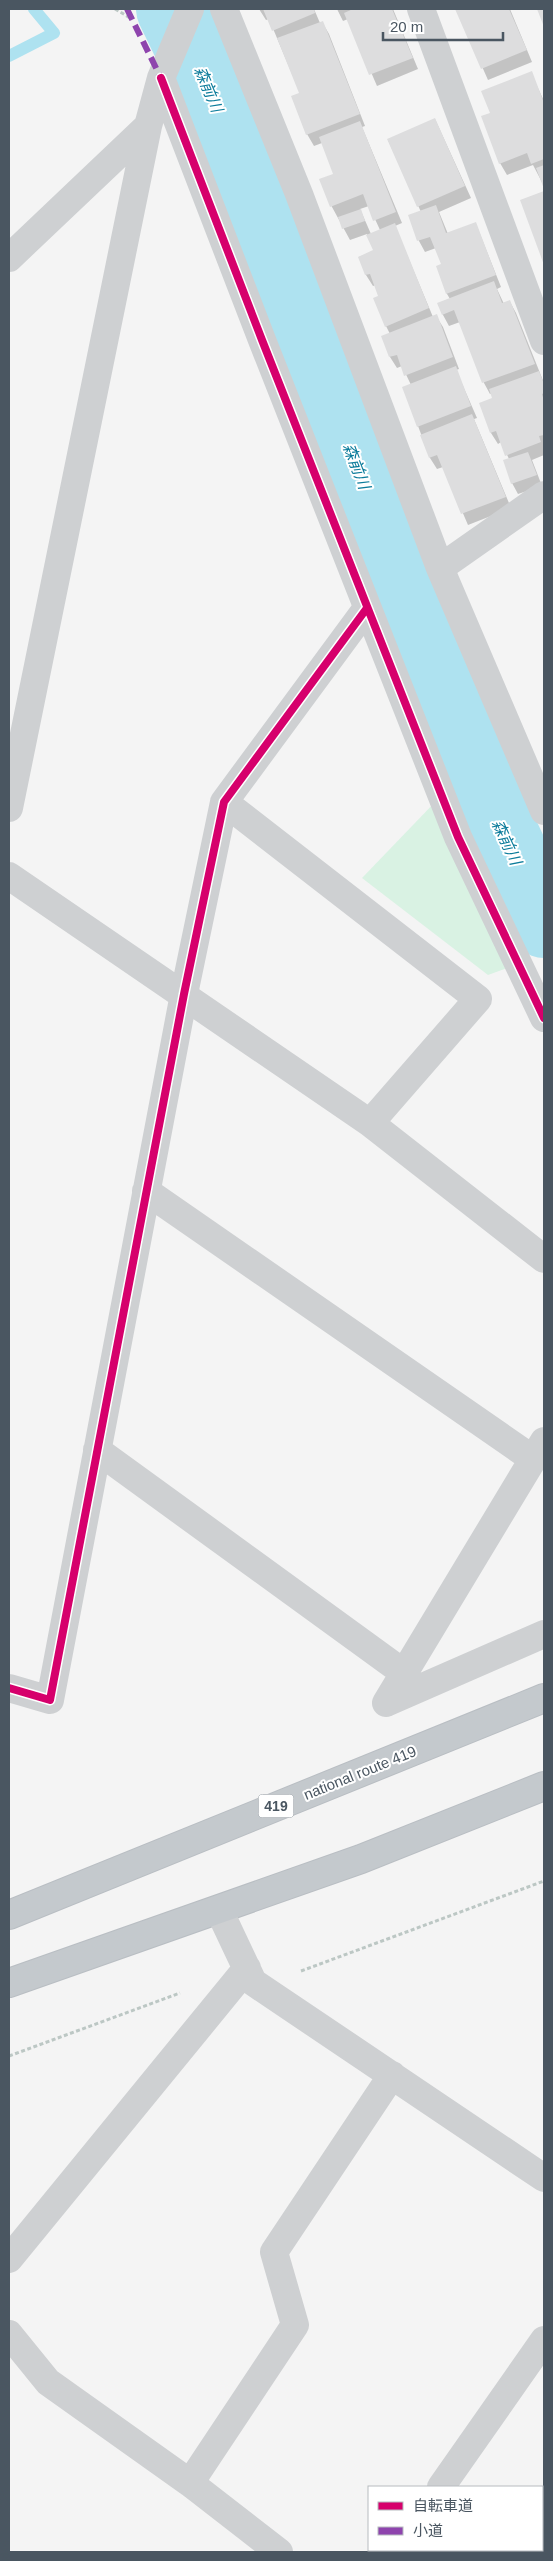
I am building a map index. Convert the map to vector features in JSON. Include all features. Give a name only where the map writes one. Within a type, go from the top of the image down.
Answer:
[{"type":"highway","name":"national route 419","points":[[9,1915],[544,1698]]},
{"type":"highway","points":[[9,1983],[361,1859],[544,1786]]},
{"type":"street","points":[[9,808],[148,126],[161,78],[190,9]]},
{"type":"street","points":[[224,9],[299,194],[440,568],[544,811]]},
{"type":"street","points":[[422,9],[544,341]]},
{"type":"street","points":[[161,78],[367,608],[458,836],[544,1018]]},
{"type":"street","points":[[9,258],[148,126]]},
{"type":"street","points":[[440,568],[544,495]]},
{"type":"street","points":[[9,1688],[50,1700],[184,994],[224,802],[367,608]]},
{"type":"street","points":[[224,802],[478,999],[370,1123]]},
{"type":"street","points":[[9,876],[370,1123],[544,1258]]},
{"type":"street","points":[[146,1191],[539,1450],[386,1703],[544,1634]]},
{"type":"street","points":[[98,1450],[404,1673]]},
{"type":"street","points":[[219,1910],[253,1982],[544,2178]]},
{"type":"street","points":[[9,2259],[247,1968]]},
{"type":"street","points":[[190,2483],[294,2325],[274,2252],[392,2075]]},
{"type":"street","points":[[9,2334],[48,2382],[190,2483],[279,2552]]},
{"type":"street","points":[[442,2486],[544,2340]]},
{"type":"path","points":[[115,9],[132,19]]},
{"type":"green space","points":[[438,799],[513,966],[488,975],[362,878]]},
{"type":"building","points":[[263,9],[314,9],[315,13],[272,31]]},
{"type":"building","points":[[353,9],[392,9],[413,58],[369,75],[344,13]]},
{"type":"building","points":[[455,9],[509,9],[527,50],[481,69]]},
{"type":"building","points":[[537,9],[544,9],[544,27]]},
{"type":"building","points":[[323,21],[360,114],[306,135],[291,96],[299,93],[277,38]]},
{"type":"building","points":[[532,71],[544,103],[544,159],[531,164],[527,153],[499,164],[481,116],[490,113],[481,91]]},
{"type":"building","points":[[435,118],[465,186],[417,207],[387,139]]},
{"type":"building","points":[[360,121],[396,212],[373,221],[363,194],[330,207],[319,179],[333,174],[319,137]]},
{"type":"building","points":[[544,165],[544,189],[536,168]]},
{"type":"building","points":[[544,191],[544,265],[520,200]]},
{"type":"building","points":[[436,205],[446,233],[476,222],[496,275],[446,294],[436,266],[441,264],[430,237],[417,241],[408,215]]},
{"type":"building","points":[[361,209],[365,221],[342,229],[338,217]]},
{"type":"building","points":[[395,223],[429,308],[385,327],[373,298],[378,296],[370,274],[365,275],[358,257],[373,250],[366,235]]},
{"type":"building","points":[[494,281],[502,303],[510,300],[535,364],[482,383],[454,310],[442,315],[437,303]]},
{"type":"building","points":[[437,314],[453,357],[404,376],[397,355],[389,357],[381,336]]},
{"type":"building","points":[[456,366],[471,406],[417,427],[402,387]]},
{"type":"building","points":[[539,371],[544,384],[544,393],[542,394],[544,401],[544,435],[539,436],[541,442],[505,456],[496,431],[490,433],[479,403],[492,398],[489,389]]},
{"type":"building","points":[[472,414],[506,497],[461,514],[437,455],[429,458],[420,435]]},
{"type":"building","points":[[528,452],[537,475],[511,484],[503,460]]},
{"type":"waterway","points":[[9,56],[54,33],[34,9]]},
{"type":"waterway","name":"森前川","points":[[172,9],[204,75],[399,578],[495,817],[544,922]]},
{"type":"marked path","points":[[127,9],[161,78]]},
{"type":"cycle path","points":[[161,78],[458,837],[544,1018]]},
{"type":"cycle path","points":[[9,1688],[50,1700],[184,994],[224,802],[367,608]]}]
